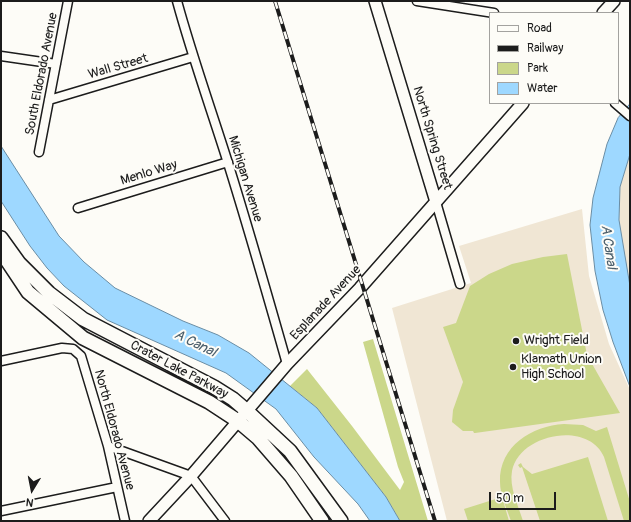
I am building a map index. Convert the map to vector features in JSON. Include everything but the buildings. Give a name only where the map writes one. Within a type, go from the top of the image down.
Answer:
[{"type":"main road","name":"Crater Lake Parkway","points":[[1,238],[19,263],[50,293],[83,319],[214,387],[233,399],[290,451],[341,521]]},
{"type":"main road","name":"Crater Lake Parkway","points":[[1,252],[28,292],[83,338],[209,402],[238,421],[258,438],[291,476],[322,521]]},
{"type":"street","name":"South Eldorado Avenue","points":[[39,152],[68,1]]},
{"type":"street","name":"Michigan Avenue","points":[[176,1],[228,162],[287,364]]},
{"type":"street","name":"North Spring Street","points":[[375,1],[460,284]]},
{"type":"street","points":[[417,1],[473,5],[491,12]]},
{"type":"street","points":[[604,12],[614,1]]},
{"type":"street","points":[[1,56],[56,64]]},
{"type":"street","name":"Wall Street","points":[[49,100],[193,57]]},
{"type":"street","name":"Esplanade Avenue","points":[[149,521],[191,476],[287,364],[360,288],[522,104]]},
{"type":"street","points":[[618,105],[630,116]]},
{"type":"street","name":"Menlo Way","points":[[78,208],[228,162]]},
{"type":"street","name":"North Eldorado Avenue","points":[[1,361],[62,348],[73,349],[81,356],[108,446],[125,521]]},
{"type":"street","points":[[108,446],[191,476],[225,521]]},
{"type":"street","points":[[1,511],[117,487]]},
{"type":"shaded area","points":[[630,154],[630,286],[619,220],[620,187]]},
{"type":"shaded area","name":"Klamath Union High School","points":[[582,209],[589,276],[609,344],[630,390],[630,521],[447,521],[392,308],[471,283],[459,246]]},
{"type":"green space","name":"Wright Field","points":[[567,254],[587,355],[620,413],[475,433],[473,431],[463,431],[452,422],[453,410],[463,382],[443,327],[456,323],[470,286],[489,274],[512,264],[543,257]]},
{"type":"green space","points":[[373,339],[428,521],[400,521],[386,497],[317,408],[290,386],[307,369],[400,490],[404,482],[398,467],[363,342]]},
{"type":"green space","points":[[564,424],[583,425],[596,431],[607,427],[630,502],[630,521],[624,521],[604,457],[596,445],[584,438],[570,435],[555,436],[540,441],[527,448],[517,458],[511,477],[514,496],[523,521],[511,521],[500,487],[501,469],[505,458],[511,448],[529,434],[540,429]]},
{"type":"green space","points":[[588,457],[608,521],[540,521],[522,467],[520,468],[518,465],[521,463],[523,467],[532,474]]},
{"type":"green space","points":[[502,497],[509,521],[468,521],[464,509]]},
{"type":"water","name":"A Canal","points":[[630,104],[630,154],[620,187],[619,220],[630,286],[630,387],[603,310],[595,271],[590,225],[593,198],[607,144],[618,118]]},
{"type":"water","name":"A Canal","points":[[1,146],[59,236],[84,262],[115,288],[183,321],[218,335],[249,353],[317,408],[386,497],[400,521],[370,521],[358,504],[314,457],[276,409],[226,373],[107,320],[64,286],[47,268],[30,246],[1,201]]},
{"type":"railway","points":[[275,1],[435,521]]},
{"type":"place","name":"Wright Field","points":[[516,341]]},
{"type":"place","name":"Klamath Union High School","points":[[513,367]]}]
